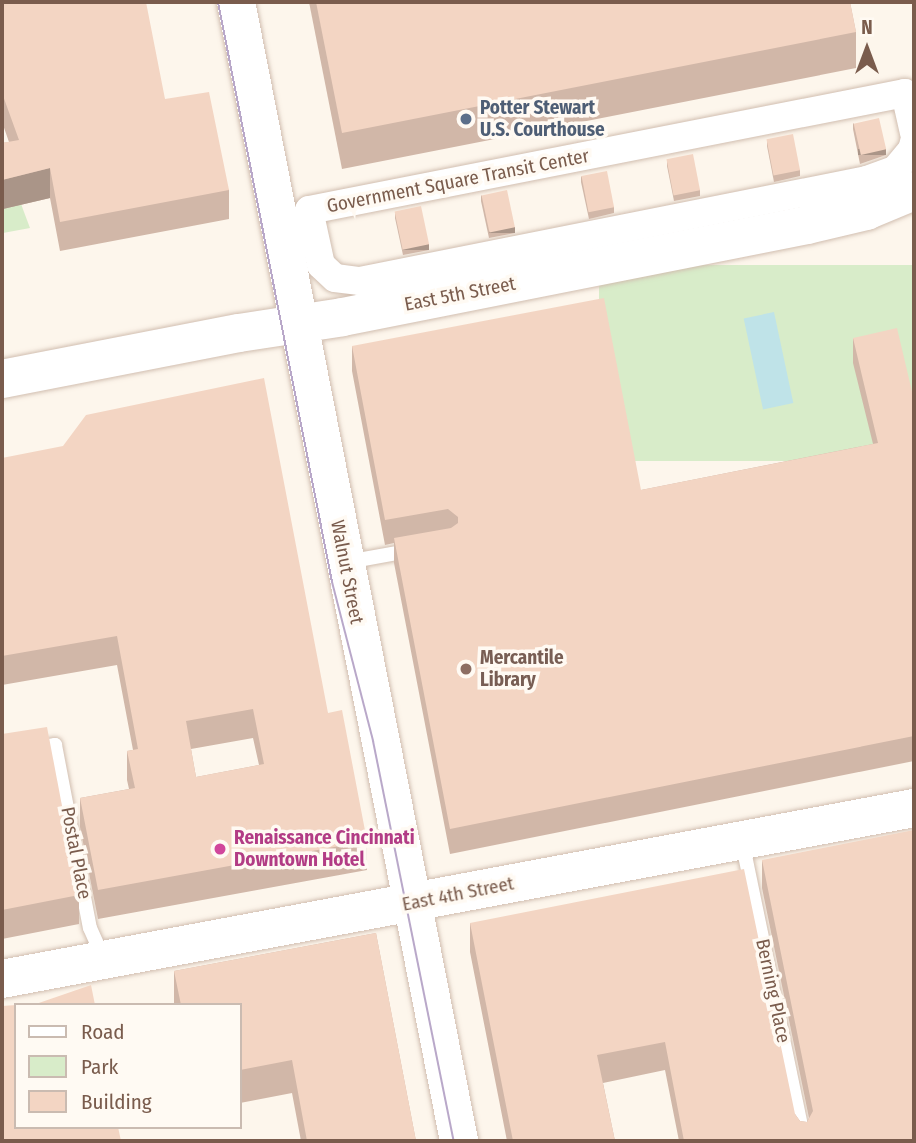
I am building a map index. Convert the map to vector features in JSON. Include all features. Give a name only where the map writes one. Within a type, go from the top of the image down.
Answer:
[{"type":"street","name":"Walnut Street","points":[[236,2],[294,214],[299,323],[459,1141]]},
{"type":"street","points":[[910,92],[914,133]]},
{"type":"street","name":"Government Square Transit Center","points":[[294,214],[321,265],[335,278],[360,281],[867,180],[895,170],[912,150],[914,142]]},
{"type":"street","name":"East 5th Street","points":[[2,379],[807,225],[866,211],[914,191]]},
{"type":"street","name":"East 4th Street","points":[[2,979],[914,808]]},
{"type":"lane","points":[[294,214],[910,92]]},
{"type":"lane","points":[[346,563],[423,548]]},
{"type":"lane","name":"Postal Place","points":[[2,754],[55,744],[90,928],[103,959]]},
{"type":"lane","name":"Berning Place","points":[[742,840],[804,1141]]},
{"type":"green space","points":[[2,153],[30,228],[3,233]]},
{"type":"green space","points":[[599,265],[913,265],[913,461],[599,461]]},
{"type":"water","points":[[774,312],[793,403],[763,409],[744,318]]},
{"type":"building","points":[[2,2],[146,2],[165,99],[209,92],[229,190],[60,222],[50,168],[2,180],[2,143],[19,140],[2,93]]},
{"type":"building","name":"Potter Stewart U.S. Courthouse","points":[[316,2],[850,2],[856,32],[342,133]]},
{"type":"building","points":[[879,118],[886,149],[861,155],[854,124]]},
{"type":"building","points":[[793,134],[800,170],[774,175],[766,139]]},
{"type":"building","points":[[693,154],[700,190],[674,195],[666,159]]},
{"type":"building","points":[[607,171],[614,207],[589,212],[581,176]]},
{"type":"building","points":[[507,190],[515,227],[489,233],[482,195]]},
{"type":"building","points":[[421,206],[429,244],[403,250],[395,212]]},
{"type":"building","points":[[604,298],[641,490],[878,443],[853,338],[897,328],[914,400],[914,736],[450,829],[394,538],[451,528],[458,523],[458,517],[448,509],[385,520],[352,346]]},
{"type":"building","points":[[264,378],[328,713],[342,710],[367,841],[98,890],[80,798],[135,788],[127,751],[138,749],[117,636],[2,656],[2,458],[63,446],[86,415]],"holes":[[[253,709],[264,764],[196,777],[186,721]]]},
{"type":"building","points":[[47,727],[79,895],[2,910],[2,734]]},
{"type":"building","points":[[914,830],[914,1141],[684,1141],[665,1042],[597,1055],[615,1141],[513,1141],[470,923],[744,869],[795,1114],[800,1121],[807,1122],[813,1111],[762,860]]},
{"type":"building","points":[[376,933],[416,1141],[307,1141],[292,1060],[242,1070],[242,1003],[181,1003],[174,971]]},
{"type":"building","points":[[91,985],[95,1003],[39,1003]]},
{"type":"building","points":[[14,1005],[14,1129],[118,1129],[121,1141],[2,1141],[2,1006]]},
{"type":"tram line","points":[[218,2],[332,582],[373,741],[454,1141]]},
{"type":"place","name":"Potter Stewart U.S. Courthouse","points":[[466,119]]},
{"type":"place","name":"Mercantile Library","points":[[466,669]]},
{"type":"place","name":"Renaissance Cincinnati Downtown Hotel","points":[[220,849]]}]
